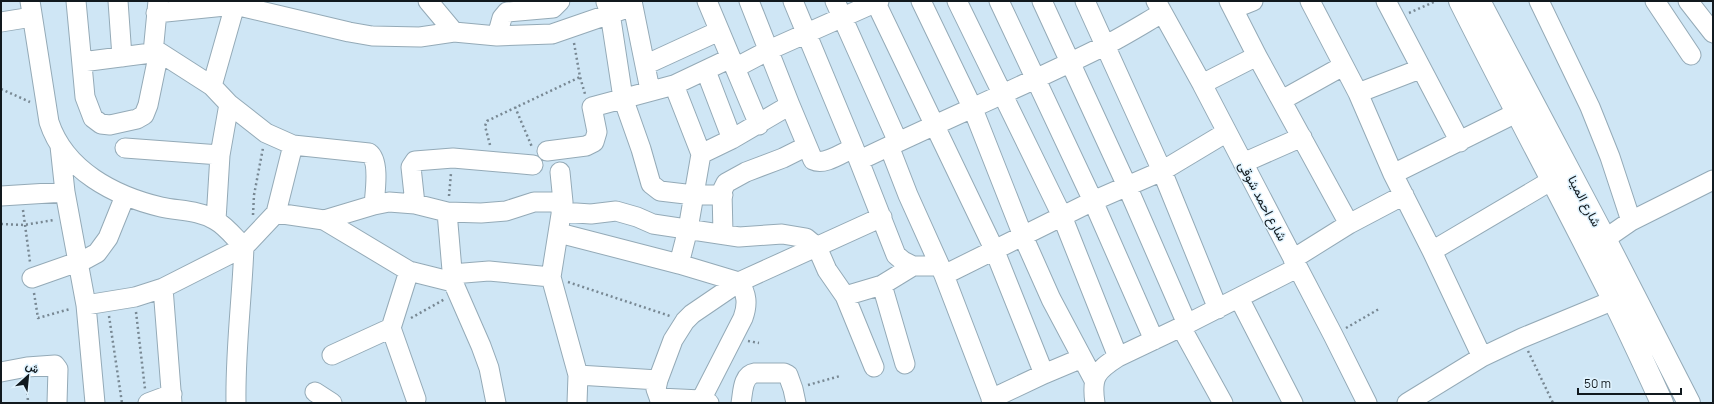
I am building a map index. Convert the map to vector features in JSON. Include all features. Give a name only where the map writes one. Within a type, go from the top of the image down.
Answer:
[{"type":"main road","name":"شارع المينا","points":[[1460,1],[1516,113],[1606,238],[1689,403]]},
{"type":"main road","name":"شارع المينا","points":[[1479,1],[1561,175],[1614,300],[1662,403]]},
{"type":"street","points":[[76,1],[85,97],[90,113],[93,118],[101,124],[110,125],[138,119],[144,115],[148,105],[156,52],[157,7],[229,4],[268,7],[349,32],[372,36],[420,36],[454,32],[497,36],[552,34],[608,7],[633,3],[650,90]]},
{"type":"street","points":[[118,1],[122,57]]},
{"type":"street","points":[[428,1],[454,32]]},
{"type":"street","points":[[706,1],[758,124]]},
{"type":"street","points":[[749,1],[812,158],[819,162],[857,154],[893,144],[973,109],[1070,61],[1105,46],[1159,7]]},
{"type":"street","points":[[793,1],[857,154],[894,251],[903,261],[913,266],[942,271],[994,249],[1093,201],[1162,171],[1227,132]]},
{"type":"street","points":[[921,1],[973,109],[1023,236],[1052,299],[1094,380]]},
{"type":"street","points":[[957,1],[1062,216],[1118,357]]},
{"type":"street","points":[[999,1],[1093,201],[1154,340]]},
{"type":"street","points":[[1042,1],[1127,186],[1184,326],[1223,403]]},
{"type":"street","points":[[1085,1],[1162,171],[1218,309]]},
{"type":"street","points":[[1253,1],[1231,5],[1257,56],[1349,224]]},
{"type":"street","points":[[1310,1],[1358,93],[1393,174],[1432,251],[1482,357]]},
{"type":"street","points":[[1386,1],[1420,69],[1460,142]]},
{"type":"street","points":[[1539,1],[1590,107],[1610,157],[1631,221]]},
{"type":"street","points":[[1655,1],[1691,55]]},
{"type":"street","points":[[1688,1],[1713,33]]},
{"type":"street","points":[[415,204],[411,167],[412,163],[417,160],[453,158],[494,162],[538,156],[591,145],[595,140],[597,132],[592,107],[674,84],[706,71],[769,50],[807,34],[839,9],[877,2],[994,249],[1044,374]]},
{"type":"street","points":[[212,86],[229,4]]},
{"type":"street","points":[[497,36],[502,18],[506,12],[556,4],[552,34]]},
{"type":"street","points":[[608,7],[623,98],[640,144],[651,184],[660,191],[694,195],[723,195]]},
{"type":"street","name":"شارع احمد شوقى","points":[[1159,7],[1202,84],[1367,403]]},
{"type":"street","points":[[1,22],[31,9],[47,110],[53,134],[60,146],[70,158],[96,182],[125,196],[163,208],[204,215],[216,220],[249,242]]},
{"type":"street","points":[[839,9],[893,144],[908,196],[942,271],[992,401],[1044,374],[1082,358]]},
{"type":"street","points":[[645,65],[719,31]]},
{"type":"street","points":[[82,62],[156,52],[212,86],[229,104],[266,133],[293,145],[362,152],[373,156],[376,167],[374,205]]},
{"type":"street","points":[[1202,84],[1257,56]]},
{"type":"street","points":[[1282,100],[1343,66]]},
{"type":"street","points":[[1358,93],[1420,69]]},
{"type":"street","points":[[706,71],[732,140]]},
{"type":"street","points":[[674,84],[701,154],[688,229],[679,264]]},
{"type":"street","points":[[216,220],[220,155],[229,104]]},
{"type":"street","points":[[701,154],[732,140],[790,105]]},
{"type":"street","points":[[1393,174],[1516,113]]},
{"type":"street","points":[[1243,163],[1302,137]]},
{"type":"street","points":[[86,305],[135,298],[163,288],[249,242],[276,213],[293,145]]},
{"type":"street","points":[[60,146],[69,217],[86,305],[95,403]]},
{"type":"street","points":[[723,234],[724,186],[730,180],[807,146]]},
{"type":"street","points":[[125,148],[220,155]]},
{"type":"street","points":[[560,172],[562,207],[551,276],[578,375],[577,403]]},
{"type":"street","points":[[1432,251],[1561,175]]},
{"type":"street","points":[[1606,238],[1631,221],[1713,180]]},
{"type":"street","points":[[1,196],[65,192]]},
{"type":"street","points":[[1095,403],[1093,387],[1094,380],[1103,368],[1118,357],[1239,298],[1295,264],[1349,224],[1404,194]]},
{"type":"street","points":[[32,278],[91,257],[97,253],[106,243],[125,196]]},
{"type":"street","points":[[324,220],[389,202],[415,204],[447,212],[506,211],[534,202],[591,214],[616,211],[637,216],[653,224],[739,237],[790,234],[806,238],[817,247],[826,270],[846,296],[874,366]]},
{"type":"street","points":[[447,212],[454,283],[489,368],[496,403]]},
{"type":"street","points":[[276,213],[324,220],[409,271],[454,283],[489,271],[551,276]]},
{"type":"street","points":[[656,395],[668,352],[685,321],[702,307],[739,282],[882,217]]},
{"type":"street","points":[[559,233],[679,264],[739,282],[744,288],[747,297],[743,318],[705,401],[656,395],[578,375]]},
{"type":"street","points":[[236,403],[236,359],[249,242]]},
{"type":"street","points":[[846,296],[882,285],[913,266]]},
{"type":"street","points":[[409,271],[391,328],[416,400]]},
{"type":"street","points":[[882,285],[905,364]]},
{"type":"street","points":[[147,399],[172,398],[163,288]]},
{"type":"street","points":[[1239,298],[1293,403]]},
{"type":"street","points":[[1407,403],[1482,357],[1522,338],[1614,300]]},
{"type":"street","points":[[332,355],[391,328]]},
{"type":"street","points":[[1,372],[27,367],[55,365],[58,369],[57,403]]},
{"type":"street","points":[[740,403],[746,379],[751,373],[784,373],[789,376],[795,396]]},
{"type":"street","points":[[315,392],[332,403]]},
{"type":"path","points":[[1395,19],[1436,1]]},
{"type":"path","points":[[494,162],[485,123],[515,107],[580,77],[571,26]]},
{"type":"path","points":[[1,89],[47,110]]},
{"type":"path","points":[[515,107],[538,156]]},
{"type":"path","points":[[249,242],[253,222],[254,195],[266,133]]},
{"type":"path","points":[[447,212],[453,158]]},
{"type":"path","points":[[1,224],[24,225],[69,217]]},
{"type":"path","points":[[24,225],[38,318],[86,305]]},
{"type":"path","points":[[551,276],[685,321]]},
{"type":"path","points":[[391,328],[454,283]]},
{"type":"path","points":[[135,298],[147,399]]},
{"type":"path","points":[[107,302],[122,403]]},
{"type":"path","points":[[1333,335],[1379,309]]},
{"type":"path","points":[[1522,338],[1553,403]]},
{"type":"path","points":[[795,396],[840,376]]}]
